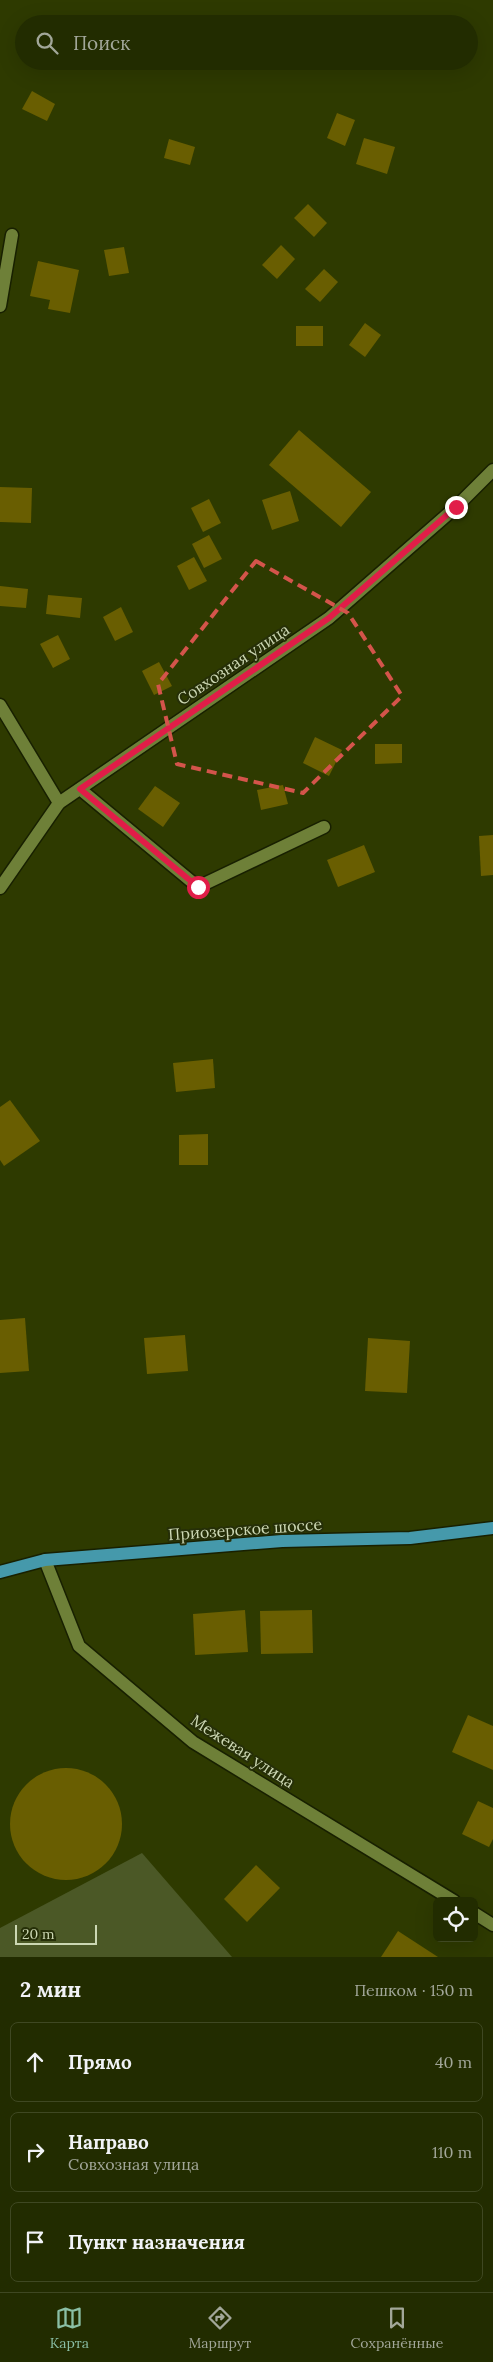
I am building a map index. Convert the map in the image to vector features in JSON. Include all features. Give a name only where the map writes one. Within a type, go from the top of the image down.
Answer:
[{"type":"main road","name":"Приозерское шоссе","points":[[0,1572],[45,1560],[282,1541],[410,1538],[493,1528]]},
{"type":"street","points":[[0,306],[12,235]]},
{"type":"street","name":"Совхозная улица","points":[[0,888],[59,803],[329,618],[456,507],[493,470]]},
{"type":"street","points":[[0,704],[59,803]]},
{"type":"street","points":[[80,789],[198,887],[324,827]]},
{"type":"street","name":"Межевая улица","points":[[45,1560],[79,1646],[193,1742],[447,1897]]},
{"type":"street","points":[[478,1916],[493,1925]]},
{"type":"highlighted area","points":[[256,561],[348,613],[402,696],[303,793],[177,764],[158,684]]},
{"type":"green space","points":[[142,1853],[232,1957],[0,1957],[0,1928]]},
{"type":"building","points":[[32,91],[55,104],[47,121],[22,109]]},
{"type":"building","points":[[337,113],[355,120],[345,146],[327,138]]},
{"type":"building","points":[[364,138],[395,147],[387,174],[356,164]]},
{"type":"building","points":[[169,139],[195,147],[190,165],[164,158]]},
{"type":"building","points":[[308,204],[327,223],[314,237],[294,218]]},
{"type":"building","points":[[281,245],[295,259],[277,279],[262,265]]},
{"type":"building","points":[[124,247],[129,273],[109,276],[104,250]]},
{"type":"building","points":[[38,261],[79,270],[70,313],[48,309],[50,300],[30,296]]},
{"type":"building","points":[[324,269],[338,282],[320,302],[305,289]]},
{"type":"building","points":[[365,323],[381,335],[365,357],[349,345]]},
{"type":"building","points":[[296,326],[323,326],[323,346],[296,346]]},
{"type":"building","points":[[299,430],[371,492],[341,527],[269,465]]},
{"type":"building","points":[[0,487],[32,488],[31,523],[0,522]]},
{"type":"building","points":[[290,491],[299,521],[272,530],[262,500]]},
{"type":"building","points":[[209,499],[221,523],[203,532],[191,508]]},
{"type":"building","points":[[209,535],[222,559],[204,568],[192,544]]},
{"type":"building","points":[[194,557],[207,581],[189,590],[177,566]]},
{"type":"building","points":[[0,586],[28,589],[26,608],[0,606]]},
{"type":"building","points":[[48,595],[82,598],[80,618],[46,614]]},
{"type":"building","points":[[121,607],[133,632],[115,641],[103,617]]},
{"type":"building","points":[[58,635],[70,659],[53,668],[40,644]]},
{"type":"building","points":[[159,662],[172,686],[154,695],[142,671]]},
{"type":"building","points":[[315,737],[342,750],[329,776],[303,763]]},
{"type":"building","points":[[375,744],[402,744],[402,763],[375,764]]},
{"type":"building","points":[[283,785],[288,804],[261,810],[257,790]]},
{"type":"building","points":[[155,786],[180,803],[163,827],[138,809]]},
{"type":"building","points":[[493,835],[493,875],[481,876],[479,836]]},
{"type":"building","points":[[364,845],[375,872],[338,887],[327,860]]},
{"type":"building","points":[[213,1059],[215,1088],[176,1092],[173,1063]]},
{"type":"building","points":[[10,1100],[40,1141],[4,1166],[0,1160],[0,1107]]},
{"type":"building","points":[[208,1134],[208,1165],[179,1165],[179,1135]]},
{"type":"building","points":[[25,1318],[29,1371],[0,1373],[0,1320]]},
{"type":"building","points":[[185,1335],[188,1371],[147,1374],[144,1338]]},
{"type":"building","points":[[368,1338],[410,1341],[407,1393],[365,1391]]},
{"type":"building","points":[[245,1610],[248,1652],[195,1655],[193,1614]]},
{"type":"building","points":[[312,1610],[313,1653],[261,1654],[260,1611]]},
{"type":"building","points":[[468,1715],[493,1726],[493,1770],[452,1752]]},
{"type":"building","points":[[66,1768],[87,1772],[106,1784],[118,1803],[122,1824],[118,1845],[106,1864],[87,1876],[66,1880],[45,1876],[26,1864],[14,1845],[10,1824],[14,1803],[26,1784],[45,1772]]},
{"type":"building","points":[[478,1801],[493,1808],[493,1839],[489,1847],[462,1834]]},
{"type":"building","points":[[256,1865],[280,1888],[247,1922],[224,1899]]},
{"type":"building","points":[[398,1931],[438,1957],[381,1957]]},
{"type":"route","points":[[198,887],[80,789],[329,618],[456,507]]}]
